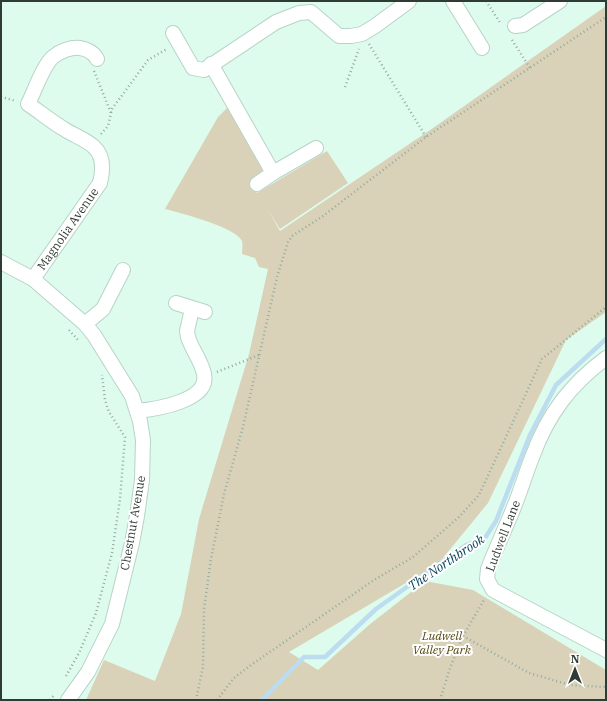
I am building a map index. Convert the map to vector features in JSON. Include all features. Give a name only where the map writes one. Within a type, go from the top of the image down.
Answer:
[{"type":"street","points":[[176,38],[193,68],[204,70],[276,22],[299,13],[311,12],[338,36],[351,36],[361,34],[394,13],[409,1]]},
{"type":"street","points":[[453,1],[482,48]]},
{"type":"street","points":[[515,26],[523,25],[560,1]]},
{"type":"street","points":[[95,64],[95,55],[86,49],[79,48],[66,50],[53,57],[28,104],[63,128],[95,147]]},
{"type":"street","points":[[211,64],[273,173]]},
{"type":"street","name":"Magnolia Avenue","points":[[32,279],[100,183],[102,174],[101,157],[95,147]]},
{"type":"street","points":[[257,184],[316,148]]},
{"type":"street","name":"Chestnut Avenue","points":[[1,262],[32,279],[85,324],[117,370],[132,396],[138,410],[143,440],[142,480],[132,543],[112,624],[88,672],[68,700]]},
{"type":"street","points":[[85,324],[103,309],[123,270]]},
{"type":"street","points":[[138,410],[158,408],[195,395],[204,384],[205,375],[188,337],[187,331],[199,310],[176,303]]},
{"type":"street","name":"Ludwell Lane","points":[[606,358],[578,381],[561,401],[543,432],[488,569],[487,579],[492,590],[606,650]]},
{"type":"path","points":[[196,700],[203,667],[204,609],[211,559],[224,494],[243,427],[277,277],[288,242],[292,236],[323,216],[426,137],[606,17]]},
{"type":"path","points":[[345,87],[360,45],[361,34]]},
{"type":"path","points":[[361,34],[426,137]]},
{"type":"path","points":[[95,147],[97,140],[108,126],[112,109],[148,60],[176,38]]},
{"type":"path","points":[[95,64],[111,114]]},
{"type":"path","points":[[217,700],[234,678],[251,665],[374,580],[413,557],[459,517],[479,495],[542,359],[606,307]]},
{"type":"path","points":[[63,325],[80,342]]},
{"type":"path","points":[[204,384],[211,375],[259,355]]},
{"type":"path","points":[[66,677],[79,653],[96,612],[112,553],[120,499],[125,437],[109,412],[105,400],[101,371]]},
{"type":"path","points":[[440,700],[450,668],[463,636],[487,595],[492,590]]},
{"type":"path","points":[[463,636],[529,673],[570,685],[606,688]]},
{"type":"path","points":[[50,700],[59,688]]},
{"type":"green space","name":"Ludwell Valley Park","points":[[606,6],[606,312],[566,340],[488,503],[438,564],[289,652],[318,670],[369,625],[425,581],[473,590],[606,670],[606,700],[86,700],[104,660],[155,681],[181,614],[199,519],[249,354],[268,269],[259,267],[255,258],[242,254],[242,241],[238,236],[230,231],[207,221],[165,209],[218,117],[227,108],[262,164],[263,170],[252,183],[257,193],[327,151],[348,183],[280,229],[268,210],[280,231],[433,128]]},
{"type":"waterway","name":"The Northbrook","points":[[262,700],[304,657],[325,657],[376,609],[466,545],[485,538],[496,521],[530,435],[556,385],[606,339]]}]
